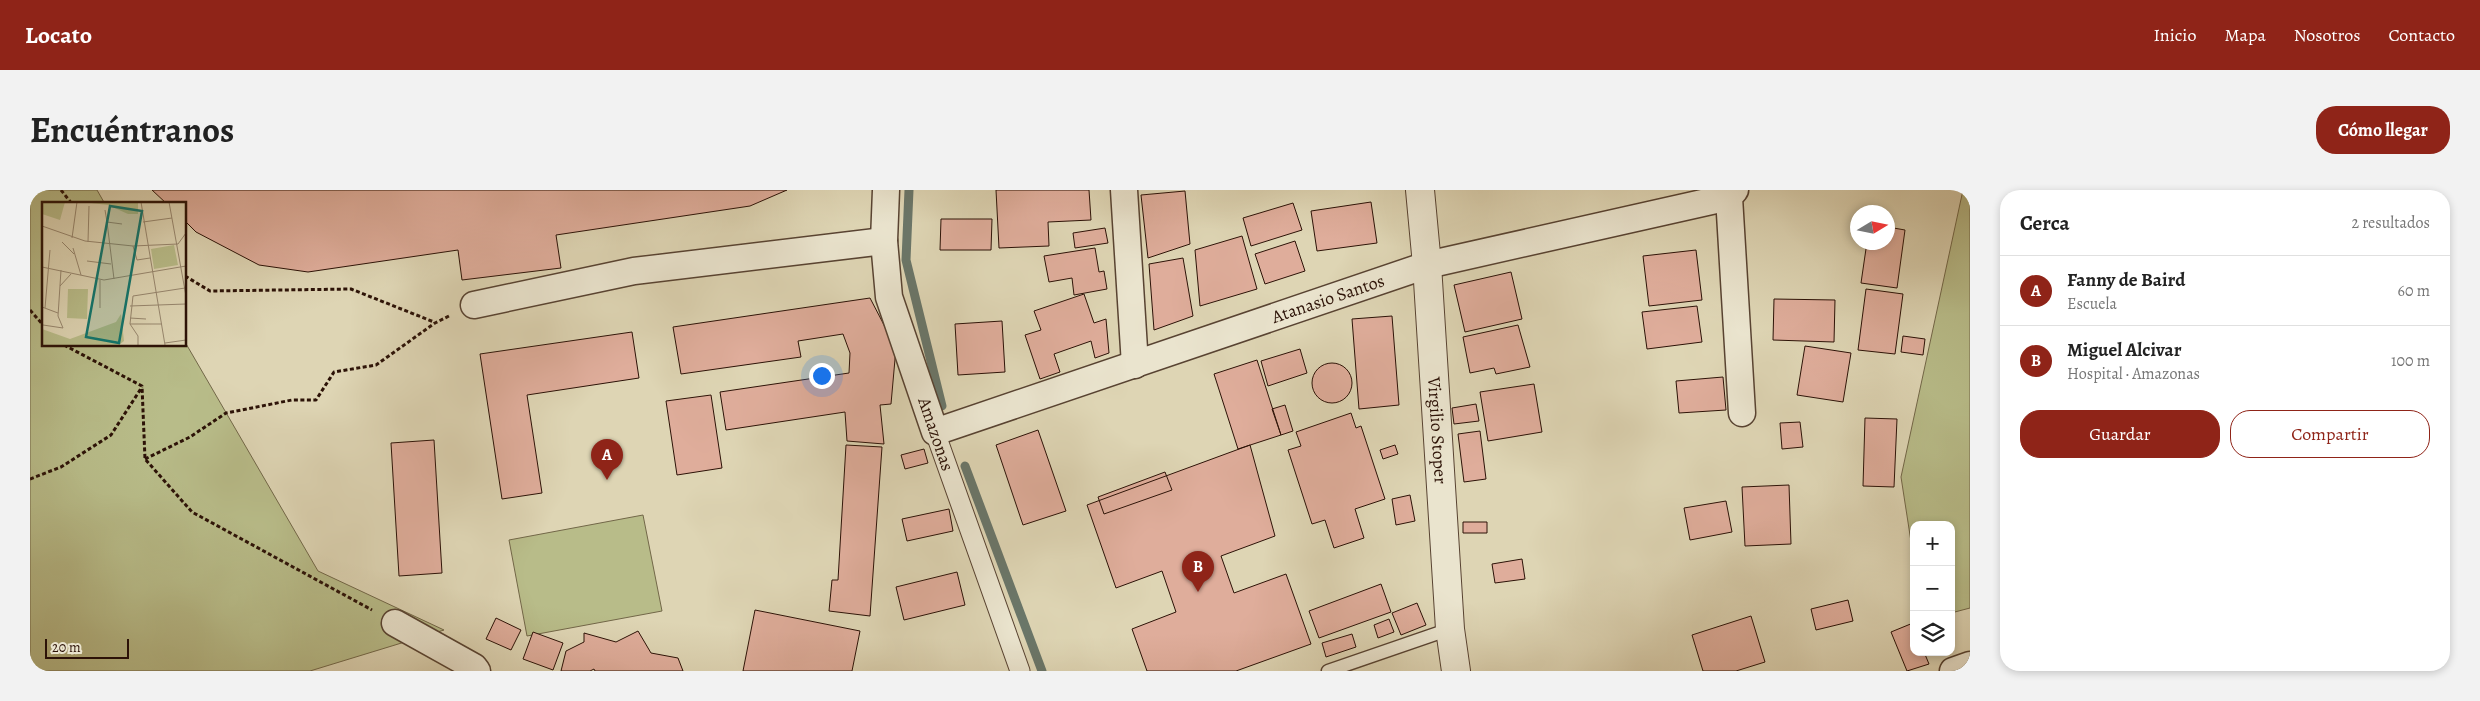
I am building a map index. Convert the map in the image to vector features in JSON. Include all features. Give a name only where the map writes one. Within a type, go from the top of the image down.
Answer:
[{"type":"street","name":"Amazonas","points":[[886,190],[884,241],[889,297],[1020,671]]},
{"type":"street","points":[[1124,190],[1135,365]]},
{"type":"street","name":"Virgilio Stoper","points":[[1420,190],[1427,266],[1450,630],[1456,671]]},
{"type":"street","points":[[1732,193],[1742,413]]},
{"type":"street","name":"Atanasio Santos","points":[[935,432],[1427,266],[1732,193]]},
{"type":"street","points":[[474,305],[634,271],[884,241]]},
{"type":"street","points":[[395,622],[474,667],[477,671]]},
{"type":"street","points":[[1953,671],[1970,665]]},
{"type":"lane","points":[[1328,671],[1450,630]]},
{"type":"path","points":[[61,190],[70,202]]},
{"type":"path","points":[[186,277],[210,291],[351,289],[435,322]]},
{"type":"path","points":[[144,459],[190,437],[226,413],[292,400],[316,400],[334,372],[376,365],[435,322],[474,305]]},
{"type":"path","points":[[30,310],[42,324]]},
{"type":"path","points":[[66,346],[142,386]]},
{"type":"path","points":[[142,386],[144,459],[192,512],[395,622]]},
{"type":"path","points":[[30,479],[62,467],[111,435],[142,386]]},
{"type":"green space","points":[[30,190],[97,190],[104,202],[42,202],[42,346],[186,346],[186,344],[318,571],[444,630],[310,671],[30,671]]},
{"type":"green space","points":[[1963,190],[1970,190],[1970,608],[1955,612],[1955,521],[1910,521],[1910,535],[1901,477]]},
{"type":"green space","points":[[643,515],[662,611],[527,636],[509,540]]},
{"type":"building","points":[[152,190],[787,190],[750,206],[556,235],[561,268],[462,280],[458,250],[308,272],[259,265],[196,232],[186,222],[186,202],[165,202]]},
{"type":"building","points":[[996,190],[1089,190],[1091,220],[1048,222],[1049,246],[999,248]]},
{"type":"building","points":[[1185,191],[1190,244],[1148,258],[1141,195]]},
{"type":"building","points":[[1371,202],[1377,243],[1317,251],[1311,211]]},
{"type":"building","points":[[1293,203],[1302,230],[1251,246],[1243,218]]},
{"type":"building","points":[[941,219],[992,219],[991,250],[940,250]]},
{"type":"building","points":[[1105,228],[1108,243],[1075,248],[1073,233]]},
{"type":"building","points":[[1895,228],[1905,230],[1897,288],[1861,283],[1866,250],[1895,250]]},
{"type":"building","points":[[1242,236],[1257,289],[1200,306],[1195,250]]},
{"type":"building","points":[[1295,241],[1305,271],[1265,284],[1255,254]]},
{"type":"building","points":[[1095,248],[1099,272],[1104,271],[1107,289],[1074,295],[1072,278],[1049,282],[1044,256]]},
{"type":"building","points":[[1696,250],[1702,300],[1649,306],[1643,256]]},
{"type":"building","points":[[1183,258],[1193,316],[1154,330],[1149,264]]},
{"type":"building","points":[[1511,272],[1522,319],[1465,332],[1454,285]]},
{"type":"building","points":[[1866,289],[1903,294],[1895,354],[1858,350]]},
{"type":"building","points":[[1084,294],[1094,323],[1106,319],[1109,353],[1095,358],[1091,341],[1054,354],[1060,372],[1040,379],[1025,335],[1041,330],[1034,311]]},
{"type":"building","points":[[870,298],[896,348],[891,404],[880,405],[884,444],[847,441],[845,412],[726,430],[720,392],[849,373],[850,353],[843,334],[798,341],[801,357],[681,374],[673,327]]},
{"type":"building","points":[[1774,299],[1835,300],[1834,342],[1773,340]]},
{"type":"building","points":[[1697,306],[1702,342],[1647,349],[1642,312]]},
{"type":"building","points":[[1392,316],[1399,405],[1359,409],[1352,319]]},
{"type":"building","points":[[1002,321],[1005,372],[958,375],[955,324]]},
{"type":"building","points":[[1518,325],[1530,367],[1496,374],[1494,368],[1470,373],[1463,337]]},
{"type":"building","points":[[632,332],[639,378],[527,395],[542,493],[502,499],[480,354]]},
{"type":"building","points":[[1903,336],[1925,339],[1923,355],[1901,352]]},
{"type":"building","points":[[1805,346],[1851,353],[1843,402],[1797,395]]},
{"type":"building","points":[[1300,349],[1307,373],[1268,386],[1261,361]]},
{"type":"building","points":[[1257,360],[1281,435],[1238,449],[1214,374]]},
{"type":"building","points":[[1336,363],[1343,366],[1349,372],[1352,383],[1351,391],[1343,400],[1336,403],[1328,403],[1321,400],[1313,391],[1312,379],[1315,372],[1324,364]]},
{"type":"building","points":[[1723,377],[1726,410],[1679,413],[1676,381]]},
{"type":"building","points":[[1534,384],[1542,432],[1488,441],[1480,392]]},
{"type":"building","points":[[711,395],[722,468],[677,475],[666,401]]},
{"type":"building","points":[[1476,404],[1479,421],[1454,424],[1452,408]]},
{"type":"building","points":[[1285,405],[1293,431],[1281,435],[1272,409]]},
{"type":"building","points":[[1351,413],[1356,428],[1361,426],[1385,499],[1355,509],[1364,538],[1334,548],[1325,520],[1312,524],[1288,450],[1301,446],[1296,432]]},
{"type":"building","points":[[1865,418],[1897,419],[1894,487],[1863,486]]},
{"type":"building","points":[[1800,422],[1803,447],[1782,449],[1780,423]]},
{"type":"building","points":[[1038,430],[1066,511],[1023,525],[996,445]]},
{"type":"building","points":[[1480,431],[1486,479],[1464,482],[1458,434]]},
{"type":"building","points":[[434,440],[442,573],[399,576],[391,443]]},
{"type":"building","points":[[846,445],[882,447],[870,616],[829,611],[832,580],[838,580]]},
{"type":"building","points":[[1250,445],[1275,536],[1221,556],[1234,593],[1286,574],[1311,644],[1236,671],[1147,671],[1132,629],[1176,612],[1162,571],[1116,588],[1087,505]]},
{"type":"building","points":[[1395,445],[1398,454],[1383,459],[1380,450]]},
{"type":"building","points":[[924,449],[928,463],[905,469],[901,455]]},
{"type":"building","points":[[1165,472],[1172,490],[1104,514],[1098,497]]},
{"type":"building","points":[[1789,485],[1791,544],[1745,546],[1742,487]]},
{"type":"building","points":[[1410,495],[1415,521],[1396,525],[1392,499]]},
{"type":"building","points":[[1726,501],[1732,532],[1690,540],[1684,508]]},
{"type":"building","points":[[949,509],[953,531],[907,541],[902,519]]},
{"type":"building","points":[[1463,522],[1487,522],[1487,533],[1463,533]]},
{"type":"building","points":[[1522,559],[1525,579],[1495,583],[1492,564]]},
{"type":"building","points":[[957,572],[965,605],[904,620],[896,587]]},
{"type":"building","points":[[1381,584],[1391,612],[1319,638],[1309,611]]},
{"type":"building","points":[[1848,600],[1853,621],[1816,630],[1811,609]]},
{"type":"building","points":[[1417,603],[1426,625],[1401,635],[1392,613]]},
{"type":"building","points":[[755,610],[860,631],[852,671],[743,671]]},
{"type":"building","points":[[1751,616],[1765,662],[1736,671],[1703,671],[1692,635]]},
{"type":"building","points":[[496,618],[521,630],[511,650],[486,639]]},
{"type":"building","points":[[1389,619],[1394,632],[1378,638],[1374,625]]},
{"type":"building","points":[[1910,624],[1910,656],[1926,656],[1929,664],[1907,671],[1891,632]]},
{"type":"building","points":[[638,631],[651,653],[678,658],[683,671],[595,671],[594,669],[590,671],[561,671],[566,651],[584,642],[584,633],[616,642]]},
{"type":"building","points":[[533,632],[563,643],[553,670],[523,659]]},
{"type":"building","points":[[1352,634],[1356,647],[1326,657],[1322,643]]},
{"type":"waterway","points":[[909,190],[906,260],[942,406]]},
{"type":"waterway","points":[[965,466],[1042,671]]},
{"type":"place","name":"Fanny de Baird","points":[[607,480]]},
{"type":"place","name":"Miguel Alcivar","points":[[1198,592]]}]
